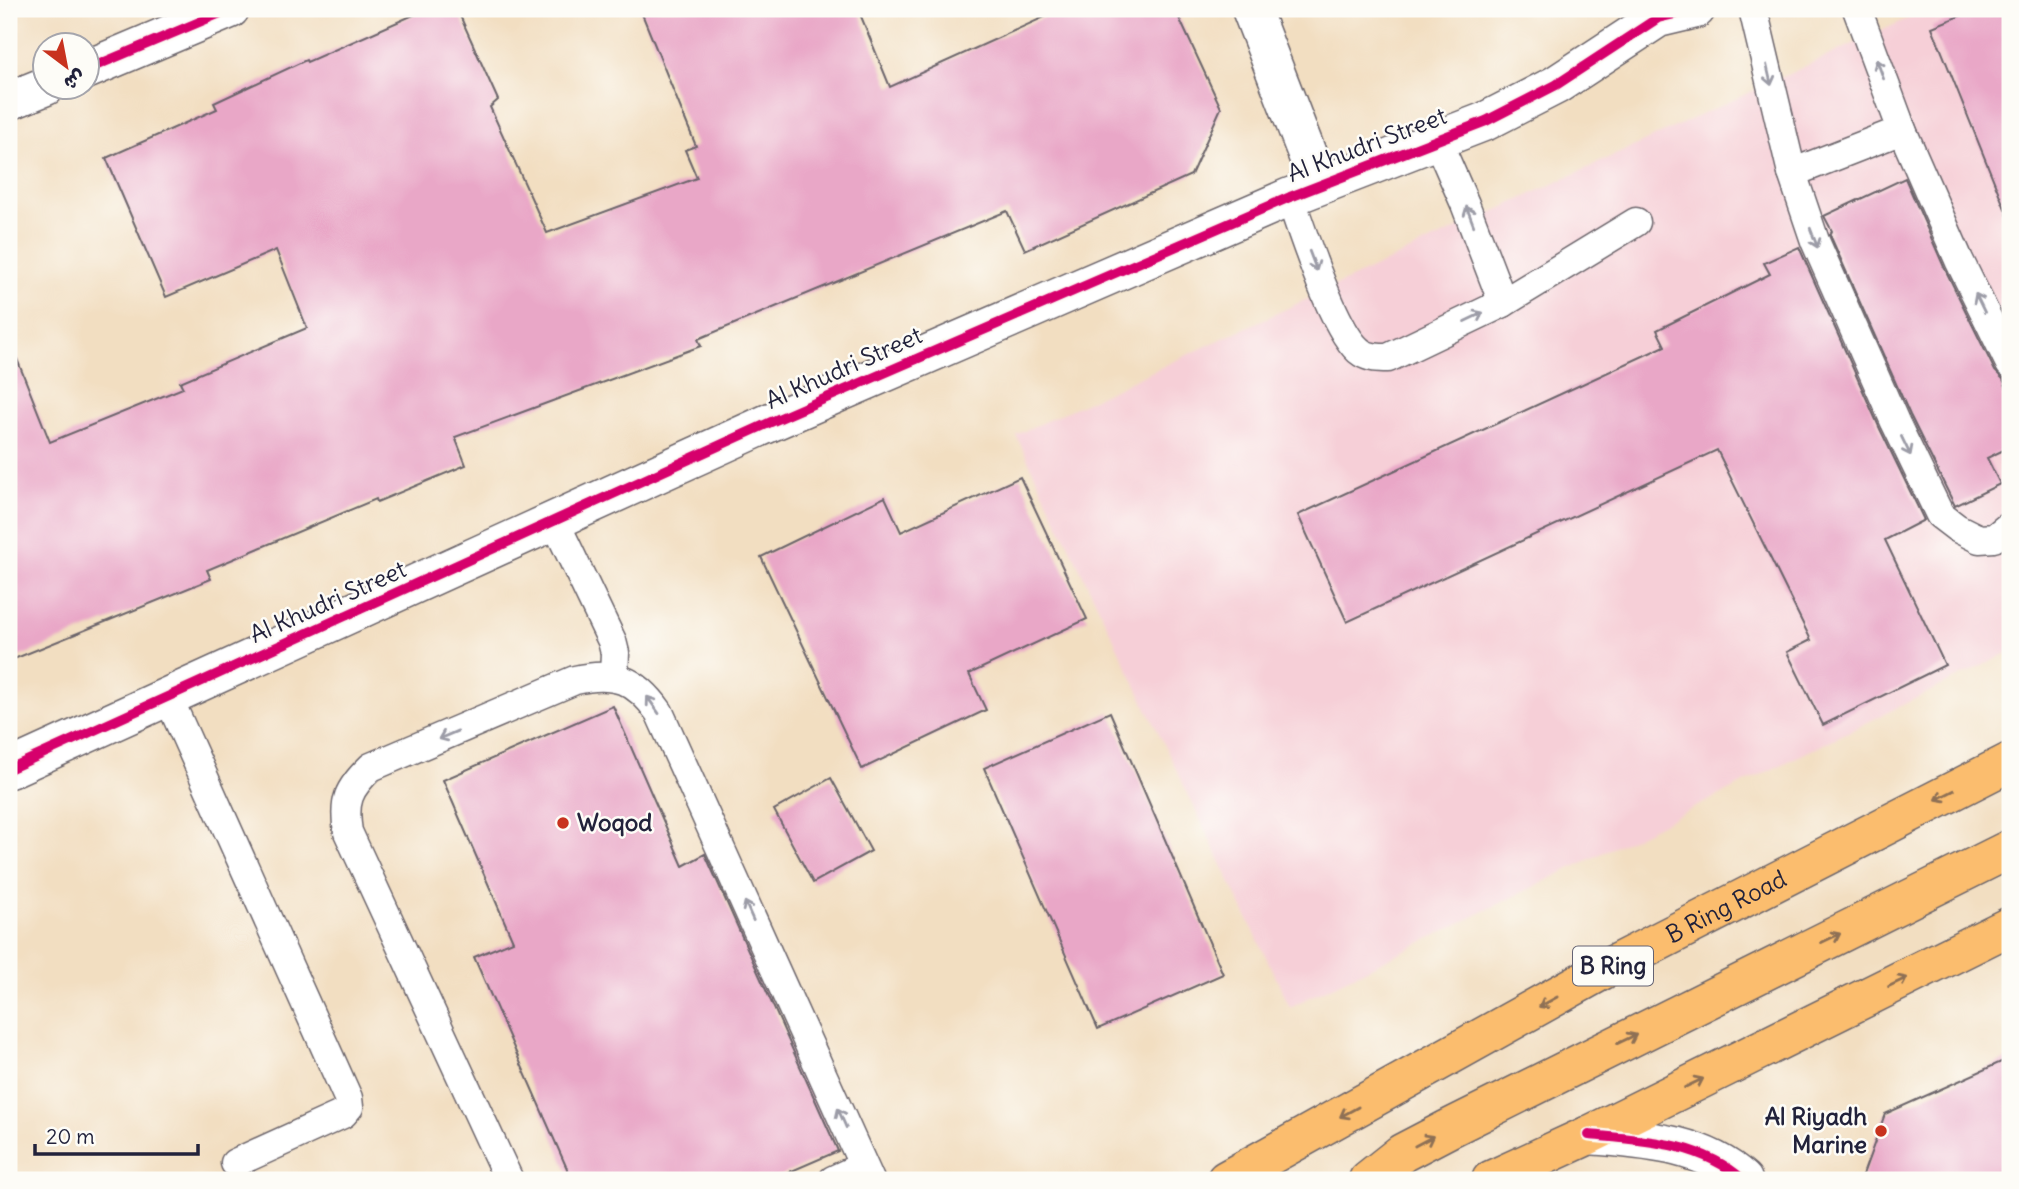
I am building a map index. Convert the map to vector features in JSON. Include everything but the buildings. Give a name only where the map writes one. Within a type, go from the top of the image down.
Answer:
[{"type":"main road","name":"B Ring Road","points":[[1226,1180],[1603,971],[2009,761]]},
{"type":"main road","points":[[1368,1180],[1402,1153],[1448,1129],[2010,849]]},
{"type":"main road","points":[[1491,1180],[1589,1135],[2010,926]]},
{"type":"street","points":[[102,62],[230,9]]},
{"type":"street","points":[[1251,9],[1304,191]]},
{"type":"street","name":"Al Khudri Street","points":[[9,769],[783,417],[1304,191],[1486,121],[1556,85],[1658,18],[1696,9]]},
{"type":"street","points":[[9,102],[32,92]]},
{"type":"street","points":[[1589,1135],[1664,1142],[1730,1168],[1743,1180]]},
{"type":"lane","points":[[1753,9],[1792,173],[1815,241],[1895,422],[1940,515],[1957,528],[1979,538],[1994,538],[2010,525]]},
{"type":"lane","points":[[1857,9],[1902,130],[1959,260],[2010,364]]},
{"type":"lane","points":[[1792,173],[1902,130]]},
{"type":"lane","points":[[1437,140],[1503,303]]},
{"type":"lane","points":[[1304,191],[1345,337],[1360,352],[1373,358],[1388,358],[1503,303],[1636,222]]},
{"type":"lane","points":[[555,522],[611,641],[615,653],[614,676]]},
{"type":"lane","points":[[509,1180],[348,832],[345,813],[348,796],[357,780],[371,767],[575,680],[594,676],[614,676],[632,684],[648,696],[668,731],[867,1173],[833,1180]]},
{"type":"lane","points":[[168,697],[348,1098],[349,1107],[343,1114],[235,1163]]},
{"type":"shaded area","points":[[1928,9],[2010,9],[2010,652],[1290,1007],[1016,435]]},
{"type":"cycle path","points":[[102,63],[230,9]]},
{"type":"cycle path","points":[[9,769],[771,422],[1290,197],[1486,121],[1556,85],[1658,18],[1696,9]]},
{"type":"cycle path","points":[[1589,1135],[1650,1141],[1690,1150],[1727,1167],[1743,1180]]},
{"type":"place","name":"Woqod","points":[[563,823]]},
{"type":"place","name":"Al Riyadh Marine","points":[[1881,1131]]}]
